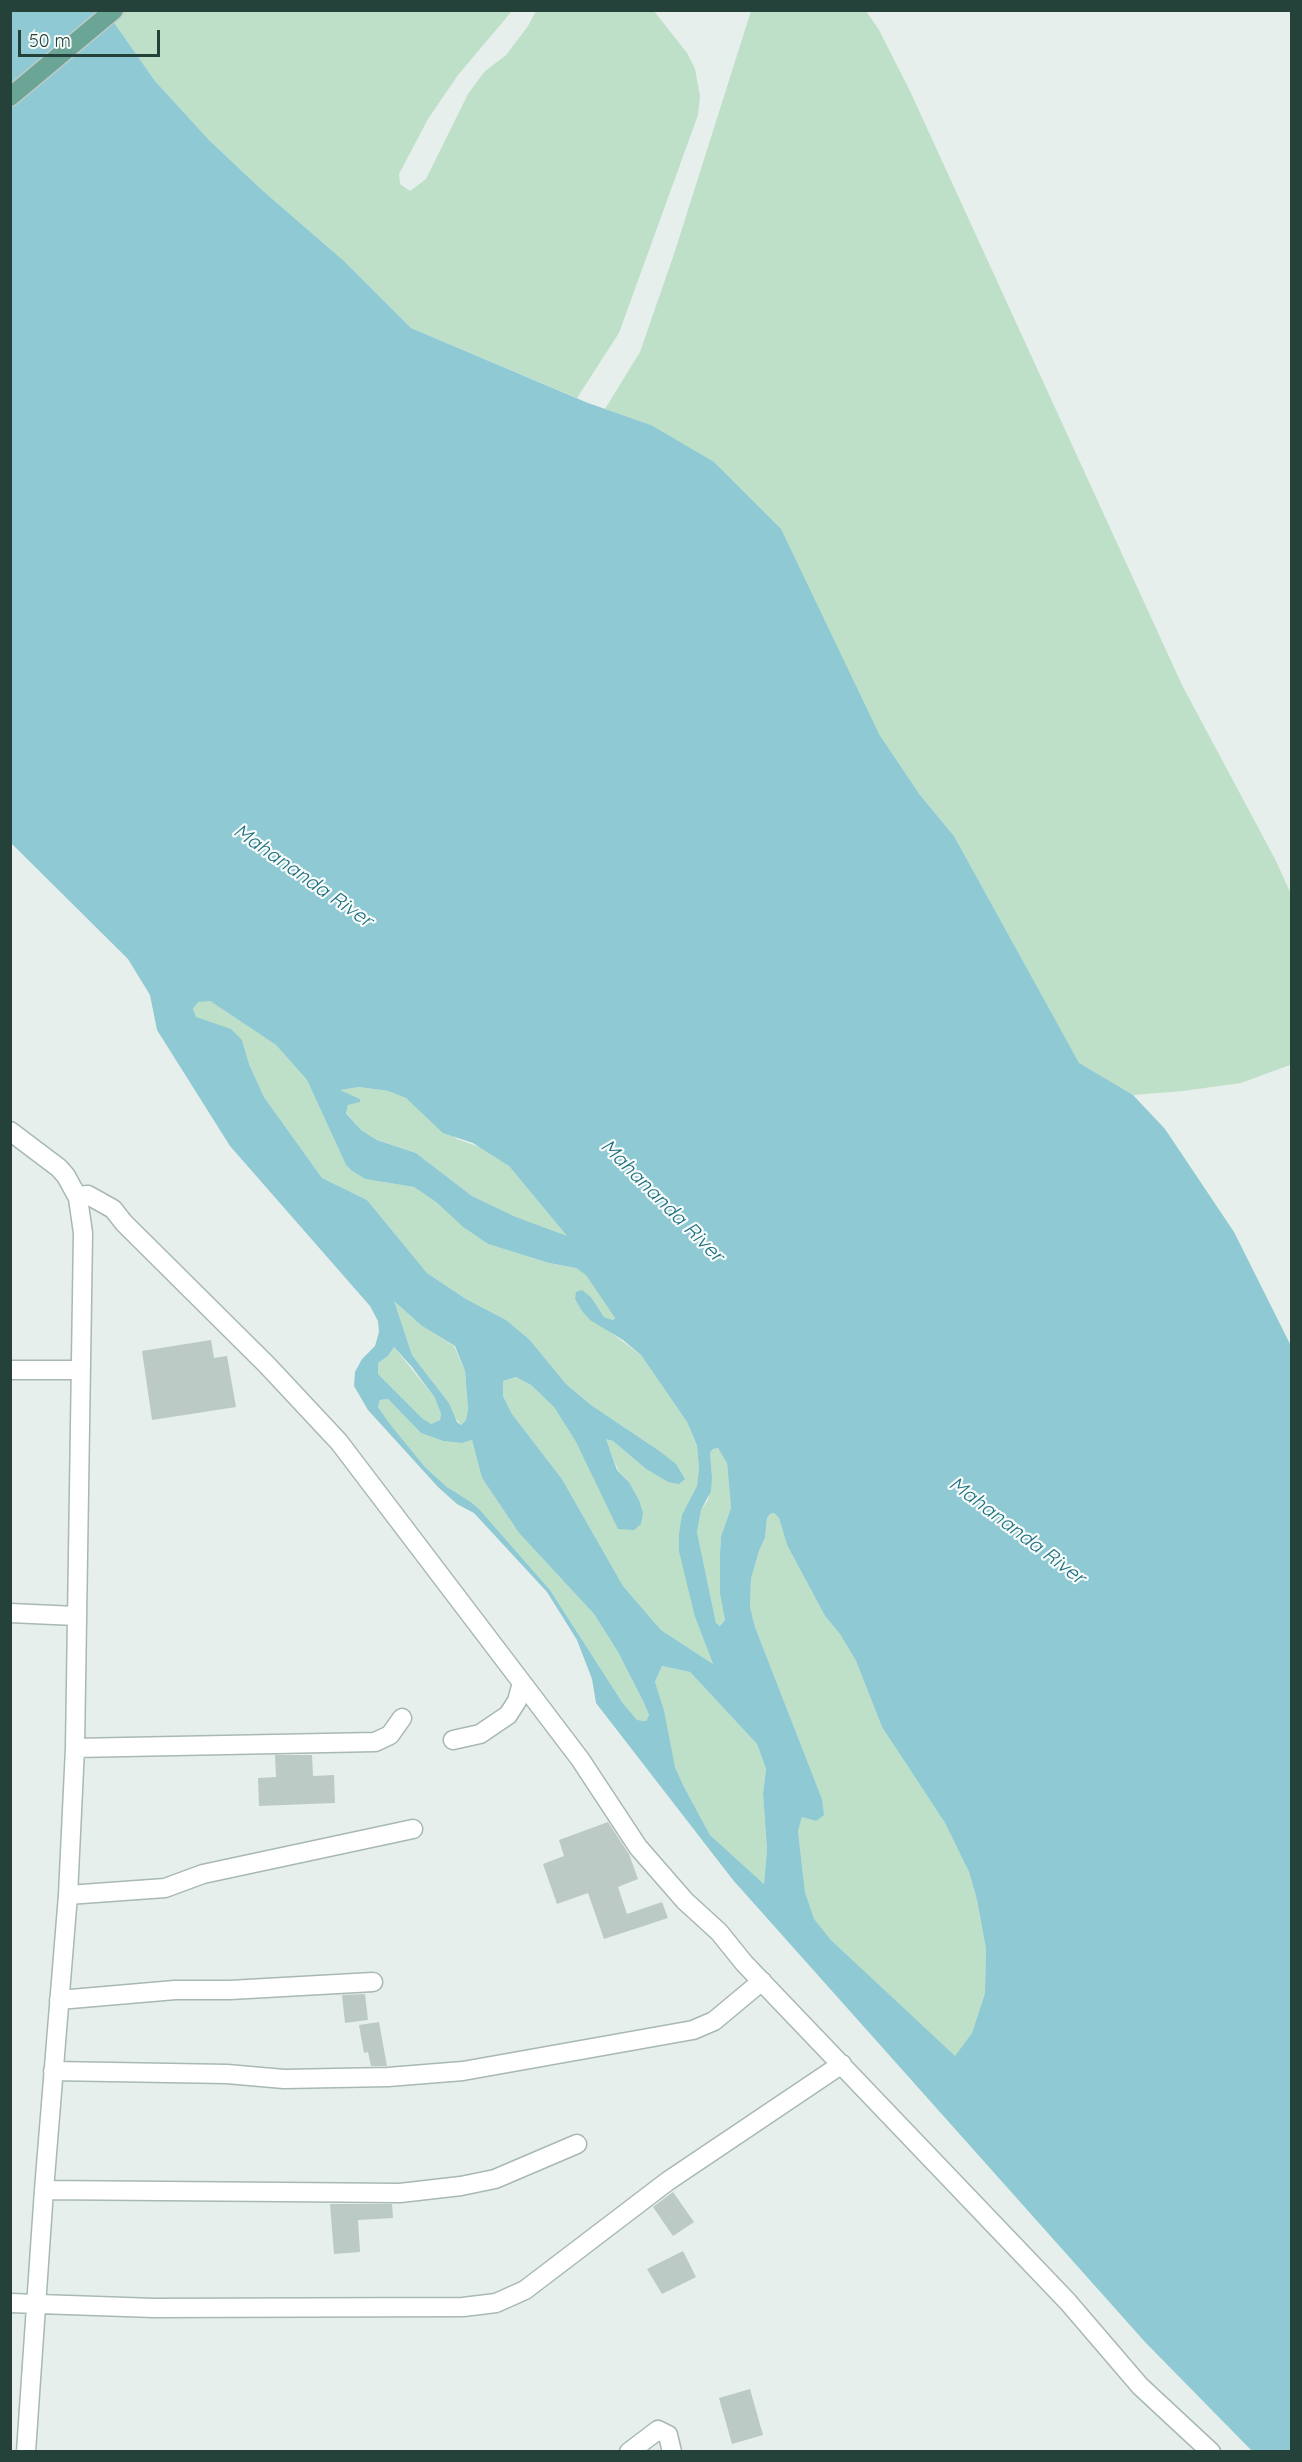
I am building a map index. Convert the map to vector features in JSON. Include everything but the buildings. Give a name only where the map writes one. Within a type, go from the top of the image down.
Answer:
[{"type":"main road","points":[[10,97],[114,10]]},
{"type":"street","points":[[10,1131],[59,1168],[76,1196],[83,1233],[75,1748],[68,1895],[26,2451]]},
{"type":"street","points":[[76,1196],[88,1195],[113,1209],[124,1223],[267,1365],[339,1442],[580,1760],[638,1847],[685,1901],[719,1932],[762,1981],[1068,2302],[1140,2386],[1211,2451]]},
{"type":"street","points":[[10,1370],[81,1370]]},
{"type":"street","points":[[10,1613],[76,1616]]},
{"type":"street","points":[[453,1740],[480,1734],[508,1715],[517,1701],[522,1683]]},
{"type":"street","points":[[75,1748],[375,1742],[390,1735],[402,1719]]},
{"type":"street","points":[[68,1895],[165,1887],[203,1874],[413,1828]]},
{"type":"street","points":[[53,2071],[227,2074],[284,2079],[388,2077],[463,2071],[693,2030],[714,2021],[762,1981]]},
{"type":"street","points":[[59,2000],[175,1990],[230,1990],[373,1982]]},
{"type":"street","points":[[10,2303],[154,2308],[463,2307],[496,2303],[525,2290],[668,2181],[842,2064]]},
{"type":"street","points":[[44,2190],[372,2194],[418,2192],[495,2179],[577,2144]]},
{"type":"street","points":[[629,2451],[661,2430],[669,2435],[672,2451]]},
{"type":"green space","points":[[106,11],[512,11],[458,75],[428,119],[399,174],[400,184],[410,191],[426,179],[468,94],[484,72],[506,55],[528,26],[536,11],[654,11],[687,53],[695,69],[700,96],[698,115],[619,333],[577,398],[411,328],[344,261],[262,190],[209,140],[155,81]]},
{"type":"green space","points":[[751,11],[866,11],[879,30],[910,91],[1182,685],[1276,861],[1291,894],[1290,1065],[1241,1083],[1133,1095],[1079,1064],[954,836],[920,795],[879,734],[651,425],[605,409],[640,352],[674,254]]},
{"type":"green space","points":[[198,1001],[210,1001],[276,1045],[307,1080],[346,1165],[352,1171],[365,1179],[414,1187],[488,1244],[549,1263],[576,1268],[586,1274],[615,1318],[613,1320],[604,1317],[591,1297],[582,1290],[607,1330],[641,1355],[687,1422],[697,1447],[699,1469],[695,1617],[713,1664],[661,1630],[623,1586],[562,1479],[512,1414],[503,1396],[503,1381],[516,1377],[531,1385],[554,1407],[576,1442],[605,1498],[639,1500],[629,1482],[618,1470],[605,1438],[613,1441],[646,1469],[668,1482],[658,1450],[591,1405],[566,1384],[529,1339],[506,1320],[466,1299],[427,1273],[367,1200],[322,1178],[264,1097],[249,1064],[242,1040],[196,1017],[193,1009]]},
{"type":"green space","points":[[359,1087],[388,1091],[406,1098],[457,1139],[485,1149],[509,1166],[568,1237],[516,1217],[472,1196],[416,1153],[377,1140],[361,1130],[346,1112],[348,1105],[359,1102],[360,1099],[339,1090]]},
{"type":"green space","points":[[393,1300],[422,1326],[454,1346],[465,1371],[468,1409],[466,1420],[461,1425],[453,1415],[449,1403],[412,1355]]},
{"type":"green space","points":[[394,1347],[435,1398],[441,1414],[440,1420],[431,1424],[422,1418],[378,1374],[378,1363],[388,1356]]},
{"type":"green space","points":[[388,1399],[421,1433],[443,1441],[462,1443],[472,1440],[482,1478],[519,1533],[594,1614],[618,1652],[649,1715],[646,1721],[637,1720],[622,1702],[550,1590],[480,1510],[447,1487],[425,1467],[389,1424],[378,1407],[380,1400]]},
{"type":"green space","points":[[718,1448],[727,1462],[731,1508],[721,1536],[720,1553],[725,1620],[720,1626],[716,1623],[697,1532],[701,1510],[708,1500],[712,1477],[710,1453],[713,1449]]},
{"type":"green space","points":[[774,1513],[779,1518],[787,1545],[825,1616],[840,1634],[856,1661],[882,1727],[945,1823],[969,1872],[986,1949],[985,1993],[972,2033],[955,2057],[831,1940],[814,1920],[805,1892],[798,1831],[802,1817],[816,1821],[822,1799],[755,1627],[750,1607],[751,1579],[765,1538],[767,1518]]},
{"type":"green space","points":[[662,1666],[690,1672],[757,1744],[766,1769],[763,1794],[767,1849],[764,1884],[710,1835],[683,1785],[675,1767],[655,1682]]},
{"type":"water","name":"Mahananda River","points":[[10,11],[106,11],[155,81],[209,140],[262,190],[344,261],[411,328],[588,403],[651,425],[714,462],[781,529],[879,734],[920,795],[954,836],[1079,1063],[1133,1095],[1165,1129],[1234,1232],[1291,1346],[1291,2451],[1252,2451],[1145,2342],[733,1880],[596,1703],[592,1679],[577,1640],[547,1592],[474,1513],[457,1504],[438,1487],[368,1410],[354,1386],[355,1372],[362,1359],[375,1346],[379,1332],[378,1321],[370,1306],[230,1146],[157,1030],[150,995],[128,959],[11,843]],"holes":[[[210,1001],[276,1045],[307,1080],[346,1165],[352,1171],[365,1179],[414,1187],[488,1244],[549,1263],[576,1268],[586,1275],[615,1318],[613,1320],[604,1317],[591,1297],[582,1290],[576,1292],[575,1299],[582,1311],[590,1320],[623,1340],[641,1355],[687,1422],[697,1446],[699,1469],[697,1486],[682,1515],[679,1551],[695,1617],[713,1664],[661,1630],[623,1586],[562,1479],[512,1414],[503,1396],[503,1381],[516,1377],[531,1385],[554,1407],[576,1442],[618,1529],[634,1530],[641,1524],[643,1513],[629,1482],[617,1470],[606,1439],[613,1441],[646,1469],[668,1482],[679,1484],[685,1479],[676,1464],[591,1405],[566,1384],[529,1339],[506,1320],[466,1299],[427,1273],[367,1200],[322,1178],[264,1097],[249,1064],[242,1040],[231,1029],[196,1017],[193,1009],[198,1002]],[[359,1087],[388,1091],[406,1098],[443,1133],[473,1143],[509,1166],[567,1236],[516,1217],[472,1196],[416,1153],[377,1140],[361,1130],[346,1113],[348,1105],[360,1102],[360,1099],[340,1090]],[[394,1301],[422,1326],[455,1346],[465,1371],[468,1409],[466,1420],[461,1425],[457,1422],[449,1403],[412,1355]],[[394,1347],[435,1398],[441,1414],[440,1420],[431,1424],[422,1418],[378,1374],[378,1363],[388,1356]],[[388,1399],[421,1433],[443,1441],[462,1443],[472,1440],[482,1478],[519,1533],[594,1614],[618,1652],[649,1715],[646,1721],[637,1720],[622,1702],[550,1590],[480,1510],[447,1487],[425,1467],[378,1407],[380,1400]],[[718,1448],[727,1463],[731,1508],[721,1536],[720,1593],[725,1620],[720,1626],[716,1623],[697,1532],[701,1510],[711,1491],[710,1453],[713,1449]],[[774,1513],[779,1518],[787,1545],[825,1616],[840,1634],[856,1661],[882,1727],[945,1823],[969,1872],[986,1949],[985,1993],[972,2033],[955,2056],[831,1940],[814,1919],[805,1892],[798,1831],[802,1817],[816,1821],[824,1815],[822,1799],[755,1627],[750,1607],[751,1579],[765,1538],[767,1518]],[[662,1666],[690,1672],[757,1744],[766,1769],[763,1794],[767,1849],[764,1884],[710,1835],[675,1767],[664,1711],[655,1682]]]}]
